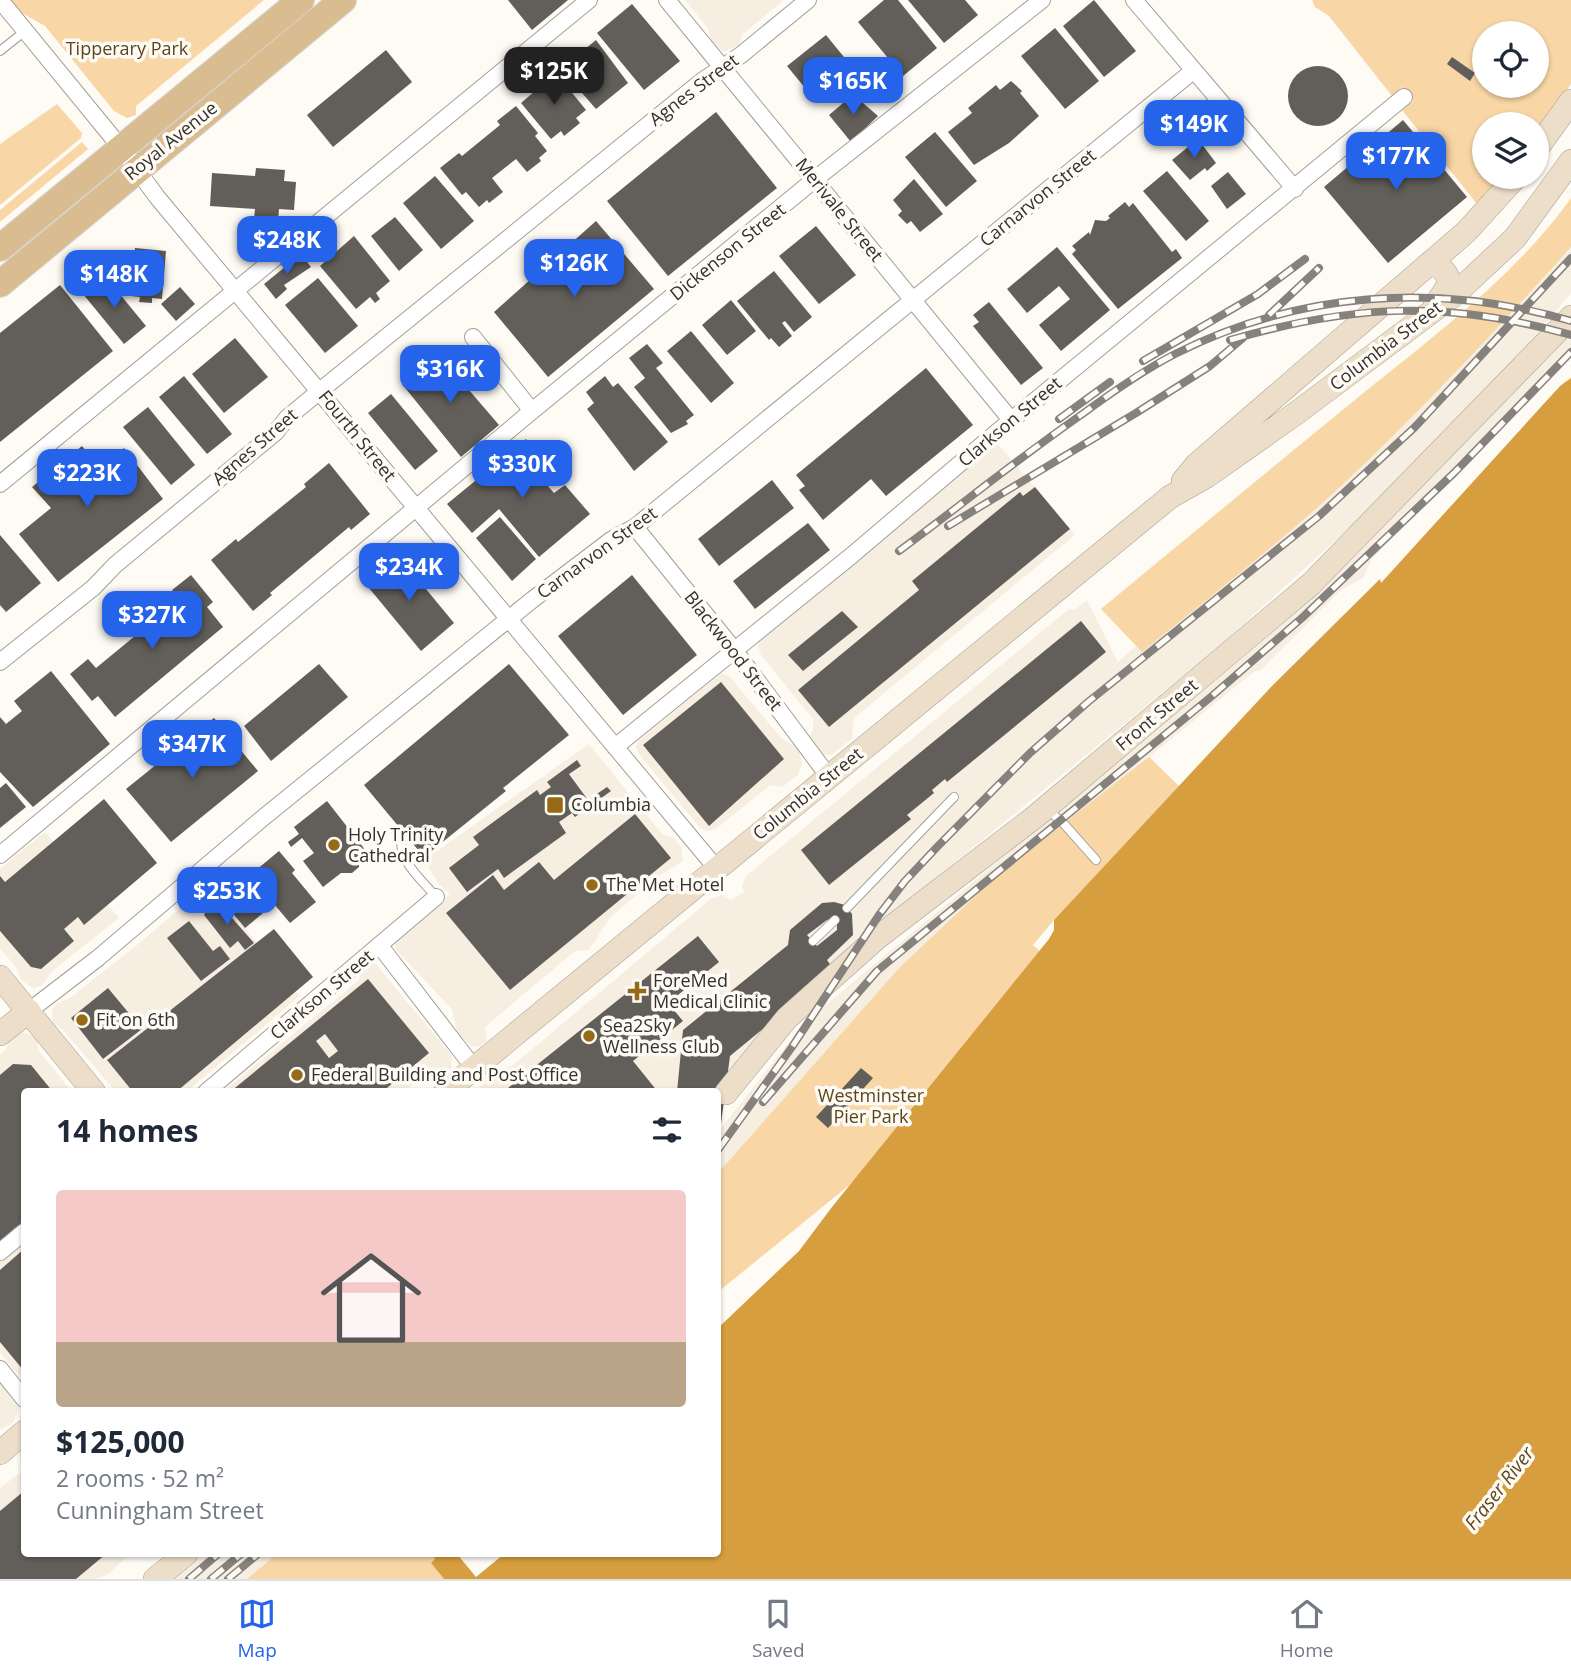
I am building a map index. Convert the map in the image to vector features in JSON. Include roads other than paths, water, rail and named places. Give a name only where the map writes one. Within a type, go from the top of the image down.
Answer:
[{"type":"main road","name":"Royal Avenue","points":[[0,284],[302,0]]},
{"type":"main road","name":"Royal Avenue","points":[[0,248],[130,159],[342,0]]},
{"type":"street","name":"Fourth Street","points":[[0,0],[236,290],[717,869]]},
{"type":"street","points":[[0,484],[589,0]]},
{"type":"street","name":"Merivale Street","points":[[667,0],[1011,420]]},
{"type":"street","name":"Agnes Street","points":[[0,662],[93,588],[115,565],[276,432],[287,418],[321,390],[691,89],[808,0]]},
{"type":"street","name":"Dickenson Street","points":[[0,855],[532,411],[814,180],[1042,0]]},
{"type":"street","points":[[1134,0],[1295,189]]},
{"type":"street","name":"Carnarvon Street","points":[[0,1034],[98,958],[274,808],[509,618],[611,540],[635,527],[1193,71]]},
{"type":"street","name":"Clarkson Street","points":[[615,747],[735,651],[1404,97]]},
{"type":"street","points":[[1549,132],[1571,102]]},
{"type":"street","name":"Columbia Street","points":[[450,1088],[1170,497],[1229,461],[1424,318],[1498,257],[1571,161]]},
{"type":"street","name":"Columbia Street","points":[[1170,497],[1197,464],[1466,232],[1505,189]]},
{"type":"street","points":[[1424,318],[1449,283],[1446,272],[1431,262]]},
{"type":"street","name":"Front Street","points":[[726,1093],[787,1018],[864,945],[1045,808],[1311,584],[1571,317]]},
{"type":"street","points":[[473,337],[532,411]]},
{"type":"street","name":"Blackwood Street","points":[[635,527],[735,651],[829,777]]},
{"type":"street","name":"Clarkson Street","points":[[211,1088],[436,897]]},
{"type":"street","points":[[380,946],[474,1068]]},
{"type":"street","points":[[0,977],[91,1088]]},
{"type":"street","points":[[0,1252],[21,1234]]},
{"type":"street","points":[[0,1369],[21,1395]]},
{"type":"street","points":[[0,1453],[21,1435]]},
{"type":"street","points":[[155,1579],[182,1557]]},
{"type":"lane","points":[[0,51],[25,31]]},
{"type":"lane","points":[[847,908],[954,797]]},
{"type":"lane","points":[[1045,808],[1096,860]]},
{"type":"lane","points":[[403,837],[401,849],[406,860],[436,897]]},
{"type":"lane","points":[[813,941],[826,934],[835,920]]},
{"type":"water","name":"Fraser River","points":[[1571,374],[1571,1579],[444,1579],[431,1563],[435,1559],[433,1557],[721,1557],[721,1325],[799,1251],[1049,939],[1054,930],[1054,920],[1272,686],[1382,577]]},
{"type":"railway","points":[[721,1146],[792,1047],[879,915],[905,881],[939,845],[1030,753],[1088,702],[1319,516],[1415,427],[1571,258]]},
{"type":"railway","points":[[1143,361],[1258,294],[1305,259]]},
{"type":"railway","points":[[1269,315],[1319,268]]},
{"type":"railway","points":[[899,551],[1035,448],[1127,383],[1175,354],[1222,333],[1271,317],[1370,299],[1470,301],[1571,321]]},
{"type":"railway","points":[[1230,340],[1318,319],[1400,311],[1483,316],[1571,335]]},
{"type":"railway","points":[[948,526],[1210,366],[1243,338]]},
{"type":"railway","points":[[763,1102],[877,971],[1212,696],[1303,617],[1455,472],[1571,352]]},
{"type":"railway","points":[[1059,419],[1110,382]]},
{"type":"railway","points":[[189,1579],[215,1557]]},
{"type":"railway","points":[[211,1579],[237,1557]]},
{"type":"railway","points":[[228,1579],[254,1557]]},
{"type":"place","name":"Columbia","points":[[555,805]]},
{"type":"place","name":"Holy Trinity Cathedral","points":[[334,845]]},
{"type":"place","name":"The Met Hotel","points":[[592,885]]},
{"type":"place","name":"ForeMed Medical Clinic","points":[[637,991]]},
{"type":"place","name":"Fit on 6th","points":[[82,1020]]},
{"type":"place","name":"Sea2Sky Wellness Club","points":[[589,1036]]},
{"type":"place","name":"Federal Building and Post Office","points":[[297,1075]]},
{"type":"park label","name":"Tipperary Park","points":[[127,49]]},
{"type":"park label","name":"Westminster Pier Park","points":[[871,1106]]}]
